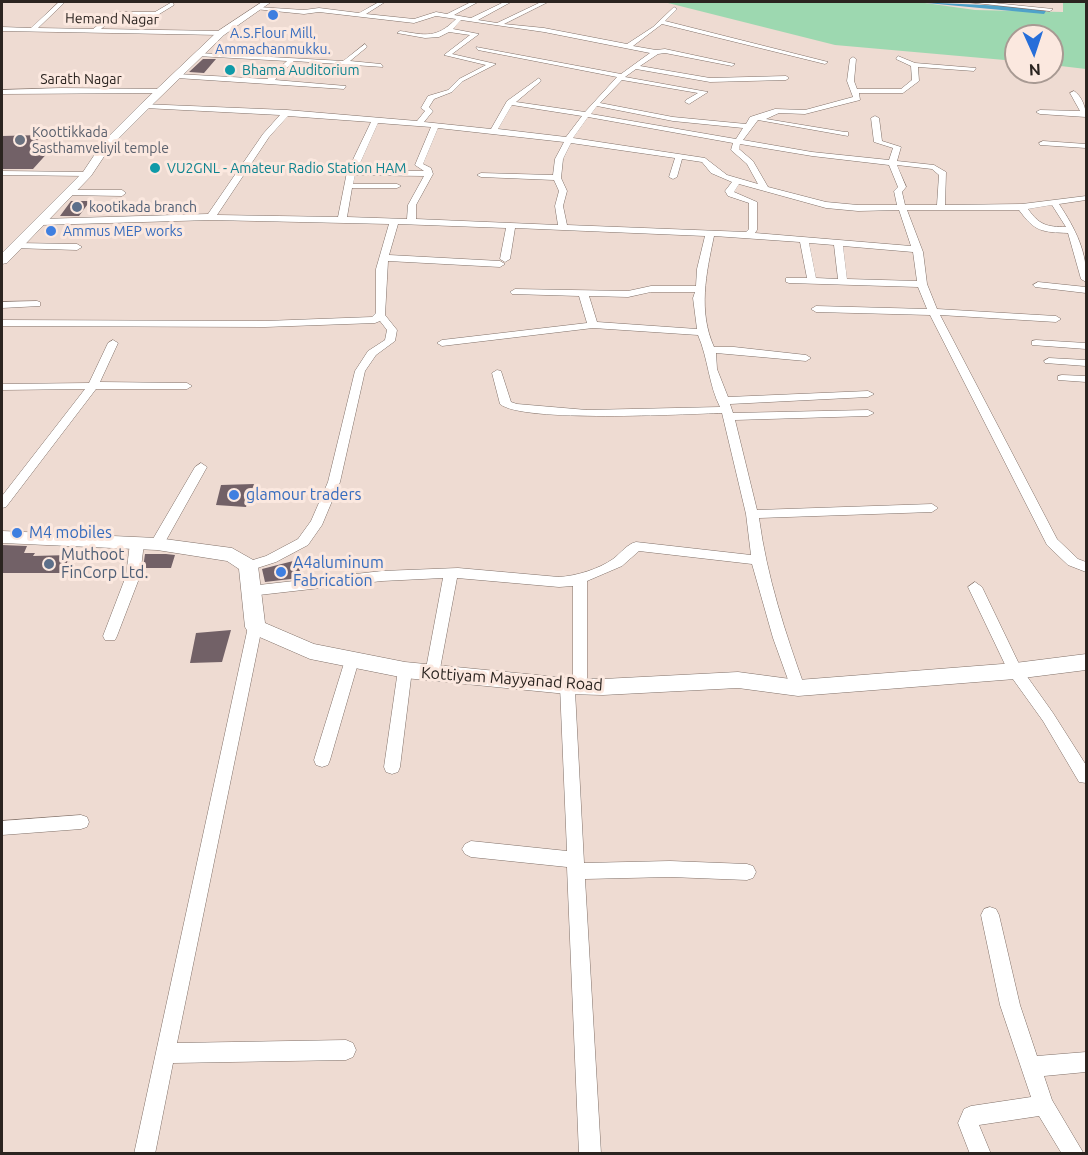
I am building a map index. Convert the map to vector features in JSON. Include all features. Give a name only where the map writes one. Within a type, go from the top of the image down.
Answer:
[{"type":"main road","points":[[2,260],[87,174],[107,144],[145,106],[221,33],[262,5]]},
{"type":"main road","points":[[2,537],[147,543],[232,555],[248,566],[255,627]]},
{"type":"main road","name":"Kottiyam Mayyanad Road","points":[[255,627],[310,651],[405,670],[574,686],[738,680],[798,688],[1015,671],[1086,662]]},
{"type":"street","points":[[33,29],[62,2]]},
{"type":"street","points":[[360,15],[382,2]]},
{"type":"street","points":[[447,16],[475,2]]},
{"type":"street","points":[[470,21],[508,2]]},
{"type":"street","points":[[497,25],[545,2]]},
{"type":"street","points":[[969,2],[1049,9],[1055,2]]},
{"type":"street","points":[[94,31],[117,13],[156,14],[172,4]]},
{"type":"street","points":[[262,5],[414,21],[420,21],[432,14],[544,30],[604,46],[665,51],[732,64]]},
{"type":"street","points":[[335,12],[342,7]]},
{"type":"street","points":[[627,47],[661,22],[674,9]]},
{"type":"street","points":[[400,33],[440,36],[459,19]]},
{"type":"street","points":[[661,22],[825,62]]},
{"type":"street","name":"Hemand Nagar","points":[[2,29],[221,33]]},
{"type":"street","points":[[448,30],[476,34],[447,55],[492,64]]},
{"type":"street","points":[[344,63],[364,46]]},
{"type":"street","points":[[478,48],[704,92],[689,102]]},
{"type":"street","points":[[563,228],[559,206],[563,191],[558,178],[559,159],[568,140],[587,114],[622,77],[656,52]]},
{"type":"street","points":[[418,125],[429,111],[425,108],[431,98],[450,91],[461,80],[510,54]]},
{"type":"street","points":[[199,55],[381,66]]},
{"type":"street","points":[[898,57],[914,65],[974,69]]},
{"type":"street","points":[[267,81],[273,80],[293,59]]},
{"type":"street","points":[[765,188],[750,163],[735,150],[735,146],[753,119],[778,111],[805,112],[857,98],[850,78],[854,69],[854,59]]},
{"type":"street","points":[[856,92],[903,91],[916,81],[914,65]]},
{"type":"street","points":[[634,67],[710,80],[786,78]]},
{"type":"street","points":[[576,79],[586,69]]},
{"type":"street","points":[[177,76],[344,87]]},
{"type":"street","points":[[493,130],[510,104],[539,80]]},
{"type":"street","name":"Sarath Nagar","points":[[2,92],[161,91]]},
{"type":"street","points":[[1074,93],[1086,114]]},
{"type":"street","points":[[510,104],[587,114],[812,153],[934,167],[941,171],[941,208]]},
{"type":"street","points":[[596,104],[674,119],[745,126]]},
{"type":"street","points":[[145,106],[287,112],[435,127],[493,130],[679,156],[705,160],[714,171],[737,181],[826,205],[904,208],[1022,207],[1086,198]]},
{"type":"street","points":[[211,217],[266,136],[287,112]]},
{"type":"street","points":[[1040,112],[1086,114]]},
{"type":"street","points":[[875,118],[878,142],[897,147],[891,162],[892,169],[901,180],[902,187],[898,191],[898,197],[904,208],[916,249],[922,284],[933,312],[1052,542],[1073,562],[1086,567]]},
{"type":"street","points":[[753,119],[845,134]]},
{"type":"street","points":[[342,221],[351,172],[360,146],[375,121]]},
{"type":"street","points":[[429,174],[428,170],[419,165],[435,127]]},
{"type":"street","points":[[1043,143],[1086,146]]},
{"type":"street","points":[[673,177],[679,156]]},
{"type":"street","points":[[351,172],[429,174]]},
{"type":"street","points":[[2,173],[87,174]]},
{"type":"street","points":[[411,222],[412,205],[429,174]]},
{"type":"street","points":[[480,175],[558,178]]},
{"type":"street","points":[[737,181],[729,191],[731,194],[753,202],[753,230],[748,235]]},
{"type":"street","points":[[349,186],[397,186]]},
{"type":"street","points":[[68,193],[122,193]]},
{"type":"street","points":[[1055,204],[1072,230],[1083,261],[1086,278]]},
{"type":"street","points":[[1022,207],[1035,227],[1072,230]]},
{"type":"street","points":[[40,222],[211,217],[394,221],[748,235],[916,249]]},
{"type":"street","points":[[248,566],[280,555],[303,542],[317,522],[334,482],[360,371],[372,353],[390,341],[392,330],[380,315],[381,270],[394,221]]},
{"type":"street","points":[[384,258],[503,262],[511,226]]},
{"type":"street","points":[[710,233],[698,298],[702,332],[710,350],[712,369],[726,410],[752,514],[758,560],[780,638],[798,688]]},
{"type":"street","points":[[804,239],[812,281]]},
{"type":"street","points":[[838,242],[843,282]]},
{"type":"street","points":[[16,246],[77,247]]},
{"type":"street","points":[[789,280],[922,284]]},
{"type":"street","points":[[1038,285],[1086,290]]},
{"type":"street","points":[[515,292],[628,294],[651,289],[701,289]]},
{"type":"street","points":[[583,293],[592,325]]},
{"type":"street","points":[[2,305],[37,304]]},
{"type":"street","points":[[816,309],[933,312],[1056,319]]},
{"type":"street","points":[[2,323],[310,323],[375,320],[380,315]]},
{"type":"street","points":[[442,343],[592,325],[702,332]]},
{"type":"street","points":[[2,504],[93,386],[113,343]]},
{"type":"street","points":[[1036,343],[1086,346]]},
{"type":"street","points":[[710,350],[734,350],[806,358]]},
{"type":"street","points":[[1049,361],[1086,363]]},
{"type":"street","points":[[497,373],[506,404],[516,407],[587,413],[726,410],[868,413]]},
{"type":"street","points":[[1062,378],[1086,379]]},
{"type":"street","points":[[2,387],[187,386]]},
{"type":"street","points":[[726,410],[868,394]]},
{"type":"street","points":[[110,636],[147,543],[201,467]]},
{"type":"street","points":[[752,514],[932,508]]},
{"type":"street","points":[[250,591],[382,576],[452,574],[559,582],[580,578],[617,563],[636,546],[758,560]]},
{"type":"street","points":[[432,674],[452,574]]},
{"type":"street","points":[[580,578],[574,686],[575,866],[590,1154]]},
{"type":"street","points":[[975,587],[1015,671],[1048,717],[1085,777]]},
{"type":"street","points":[[144,1154],[255,627]]},
{"type":"street","points":[[322,760],[352,660]]},
{"type":"street","points":[[392,767],[405,670]]},
{"type":"street","points":[[2,828],[81,822]]},
{"type":"street","points":[[471,849],[575,866],[747,872]]},
{"type":"street","points":[[990,915],[1010,1005],[1044,1105],[1074,1154]]},
{"type":"street","points":[[165,1053],[346,1050]]},
{"type":"street","points":[[1032,1067],[1086,1062]]},
{"type":"street","points":[[981,1154],[968,1123],[971,1116],[1044,1105]]},
{"type":"green space","points":[[664,2],[918,2],[975,10],[1063,12],[1063,2],[1086,2],[1086,69],[1064,66],[1064,24],[1004,24],[1004,60],[835,45]]},
{"type":"water","points":[[916,2],[1007,6],[1046,11],[1044,14]]},
{"type":"building","points":[[203,59],[216,59],[204,73],[189,72]]},
{"type":"building","points":[[42,135],[32,149],[51,149],[33,169],[2,169],[2,136]]},
{"type":"building","name":"kootikada branch","points":[[71,201],[90,201],[79,216],[60,216]]},
{"type":"building","name":"glamour traders","points":[[254,484],[246,507],[216,505],[221,485]]},
{"type":"building","points":[[2,545],[27,546],[24,553],[35,553],[33,556],[70,555],[63,573],[2,573]]},
{"type":"building","points":[[145,554],[175,555],[171,568],[143,568]]},
{"type":"building","name":"A4aluminum Fabrication","points":[[301,559],[299,578],[265,582],[262,569]]},
{"type":"building","points":[[231,630],[222,662],[190,663],[196,633]]},
{"type":"place","name":"A.S.Flour Mill, Ammachanmukku.","points":[[273,15]]},
{"type":"place","name":"Bhama Auditorium","points":[[230,70]]},
{"type":"place","name":"Koottikkada Sasthamveliyil temple","points":[[20,140]]},
{"type":"place","name":"VU2GNL - Amateur Radio Station HAM","points":[[155,168]]},
{"type":"place","name":"kootikada branch","points":[[77,207]]},
{"type":"place","name":"Ammus MEP works","points":[[51,231]]},
{"type":"place","name":"glamour traders","points":[[234,495]]},
{"type":"place","name":"M4 mobiles","points":[[17,533]]},
{"type":"place","name":"Muthoot FinCorp Ltd.","points":[[49,564]]},
{"type":"place","name":"A4aluminum Fabrication","points":[[281,572]]}]
